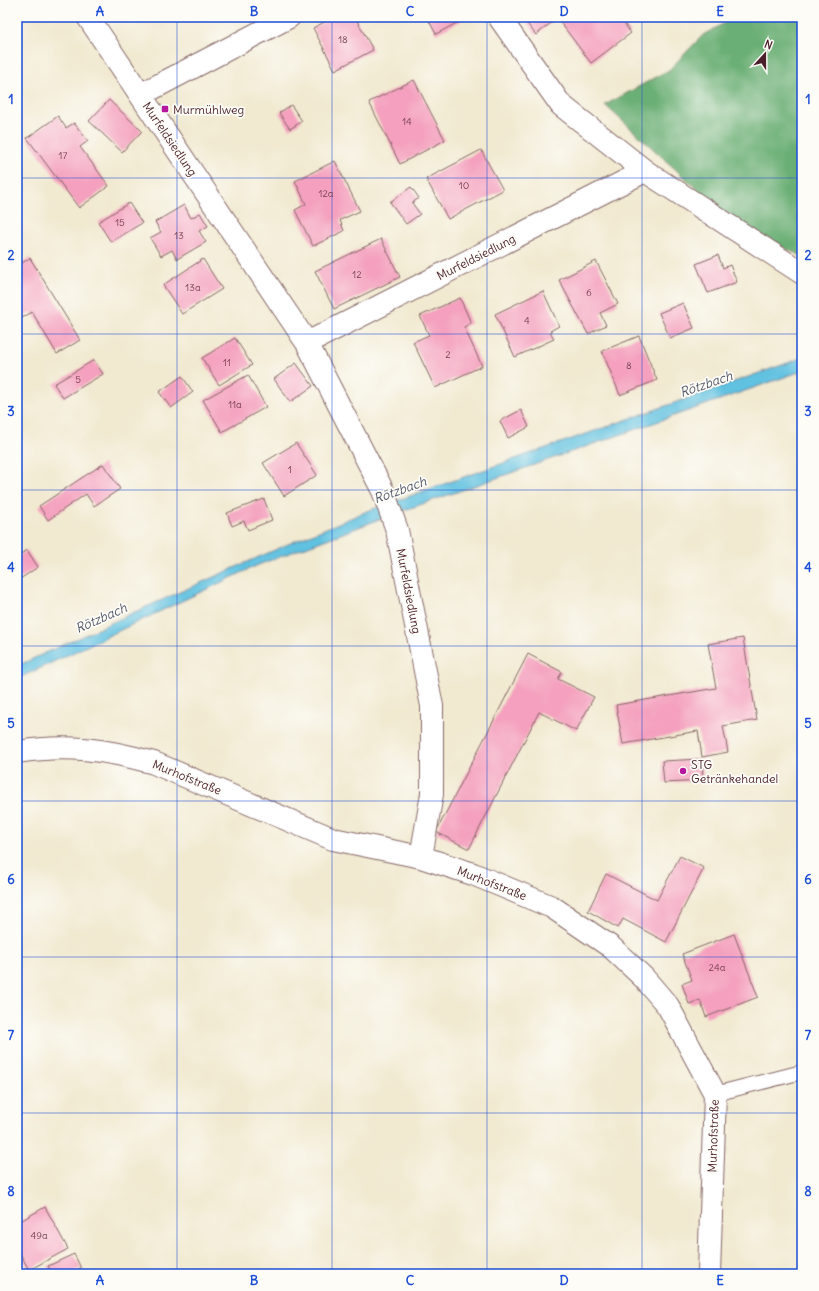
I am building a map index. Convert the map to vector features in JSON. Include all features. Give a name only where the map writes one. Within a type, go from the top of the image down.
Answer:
[{"type":"street","name":"Murfeldsiedlung","points":[[88,17],[307,343],[383,491],[397,530],[432,706],[432,794],[420,857]]},
{"type":"street","name":"Murfeldsiedlung","points":[[140,95],[289,17]]},
{"type":"street","points":[[499,17],[561,105],[645,171],[802,272]]},
{"type":"street","name":"Murfeldsiedlung","points":[[307,343],[645,171]]},
{"type":"street","name":"Murhofstraße","points":[[17,752],[42,748],[68,748],[124,755],[154,763],[334,839],[420,857],[473,874],[552,907],[611,947],[644,978],[668,1006],[715,1094],[709,1274]]},
{"type":"lane","points":[[715,1094],[802,1072]]},
{"type":"green space","points":[[735,17],[802,17],[802,256],[784,248],[721,211],[605,105],[669,70],[703,35]]},
{"type":"water","points":[[802,358],[802,371],[388,516],[258,565],[17,679],[17,666],[295,541],[370,510]]},
{"type":"building","points":[[334,17],[355,17],[373,50],[335,70],[313,28]]},
{"type":"building","points":[[427,17],[468,17],[436,34]]},
{"type":"building","points":[[522,17],[619,17],[631,33],[591,63],[557,18],[536,35]]},
{"type":"building","points":[[414,80],[445,140],[400,164],[369,102]]},
{"type":"building","points":[[109,100],[142,131],[122,152],[89,121]]},
{"type":"building","points":[[291,105],[302,121],[290,129],[279,113]]},
{"type":"building","points":[[58,116],[66,128],[74,123],[88,141],[80,147],[109,186],[79,208],[27,138]]},
{"type":"building","points":[[481,150],[503,190],[448,219],[426,179]]},
{"type":"building","points":[[335,161],[360,211],[340,220],[344,231],[313,246],[295,210],[306,204],[295,181]]},
{"type":"building","points":[[411,187],[419,198],[412,203],[420,214],[406,224],[390,202]]},
{"type":"building","points":[[129,203],[142,223],[111,242],[98,222]]},
{"type":"building","points":[[184,205],[191,218],[200,213],[208,226],[199,231],[206,242],[177,259],[172,250],[161,256],[150,238],[161,232],[155,222]]},
{"type":"building","points":[[381,239],[400,277],[334,309],[315,271]]},
{"type":"building","points":[[718,255],[723,268],[730,265],[737,282],[708,293],[696,264]]},
{"type":"building","points":[[30,258],[80,340],[57,354],[32,312],[17,321],[17,266]]},
{"type":"building","points":[[203,259],[222,289],[182,314],[163,285]]},
{"type":"building","points":[[596,261],[618,304],[600,313],[606,325],[588,334],[559,280]]},
{"type":"building","points":[[543,291],[559,326],[550,331],[554,339],[515,357],[495,314]]},
{"type":"building","points":[[460,298],[471,323],[464,327],[482,366],[435,388],[413,342],[429,335],[420,316]]},
{"type":"building","points":[[683,303],[694,328],[670,338],[659,313]]},
{"type":"building","points":[[639,336],[657,380],[620,395],[602,351]]},
{"type":"building","points":[[235,338],[252,365],[219,385],[202,358]]},
{"type":"building","points":[[94,360],[103,374],[63,398],[54,384]]},
{"type":"building","points":[[296,363],[313,386],[290,402],[274,379]]},
{"type":"building","points":[[248,375],[266,407],[222,432],[203,400]]},
{"type":"building","points":[[182,376],[193,392],[171,408],[159,392]]},
{"type":"building","points":[[521,410],[529,427],[508,438],[500,421]]},
{"type":"building","points":[[296,443],[317,475],[284,496],[263,463]]},
{"type":"building","points":[[103,464],[120,489],[94,506],[86,494],[48,520],[39,506]]},
{"type":"building","points":[[264,499],[272,520],[248,530],[244,521],[232,526],[227,513]]},
{"type":"building","points":[[27,550],[38,567],[17,581],[17,557]]},
{"type":"building","points":[[743,638],[757,720],[723,726],[728,752],[702,757],[698,731],[623,744],[616,705],[716,688],[708,644]]},
{"type":"building","points":[[528,654],[562,672],[558,679],[594,697],[576,731],[539,712],[469,849],[436,832]]},
{"type":"building","name":"STG Getränkehandel","points":[[702,759],[703,781],[664,783],[662,761]]},
{"type":"building","points":[[680,856],[704,868],[666,942],[623,919],[618,928],[588,911],[606,874],[657,900]]},
{"type":"building","points":[[734,934],[758,997],[706,1017],[700,1000],[689,1004],[682,984],[692,980],[682,954]]},
{"type":"building","points":[[45,1207],[68,1249],[29,1270],[17,1248],[17,1223]]},
{"type":"building","points":[[74,1254],[81,1268],[70,1274],[52,1274],[48,1266]]},
{"type":"place","name":"Murmühlweg","points":[[165,109]]},
{"type":"place","name":"STG Getränkehandel","points":[[683,771]]},
{"type":"water label","name":"Rötzbach","points":[[706,384]]},
{"type":"water label","name":"Rötzbach","points":[[400,490]]},
{"type":"water label","name":"Rötzbach","points":[[101,618]]}]
